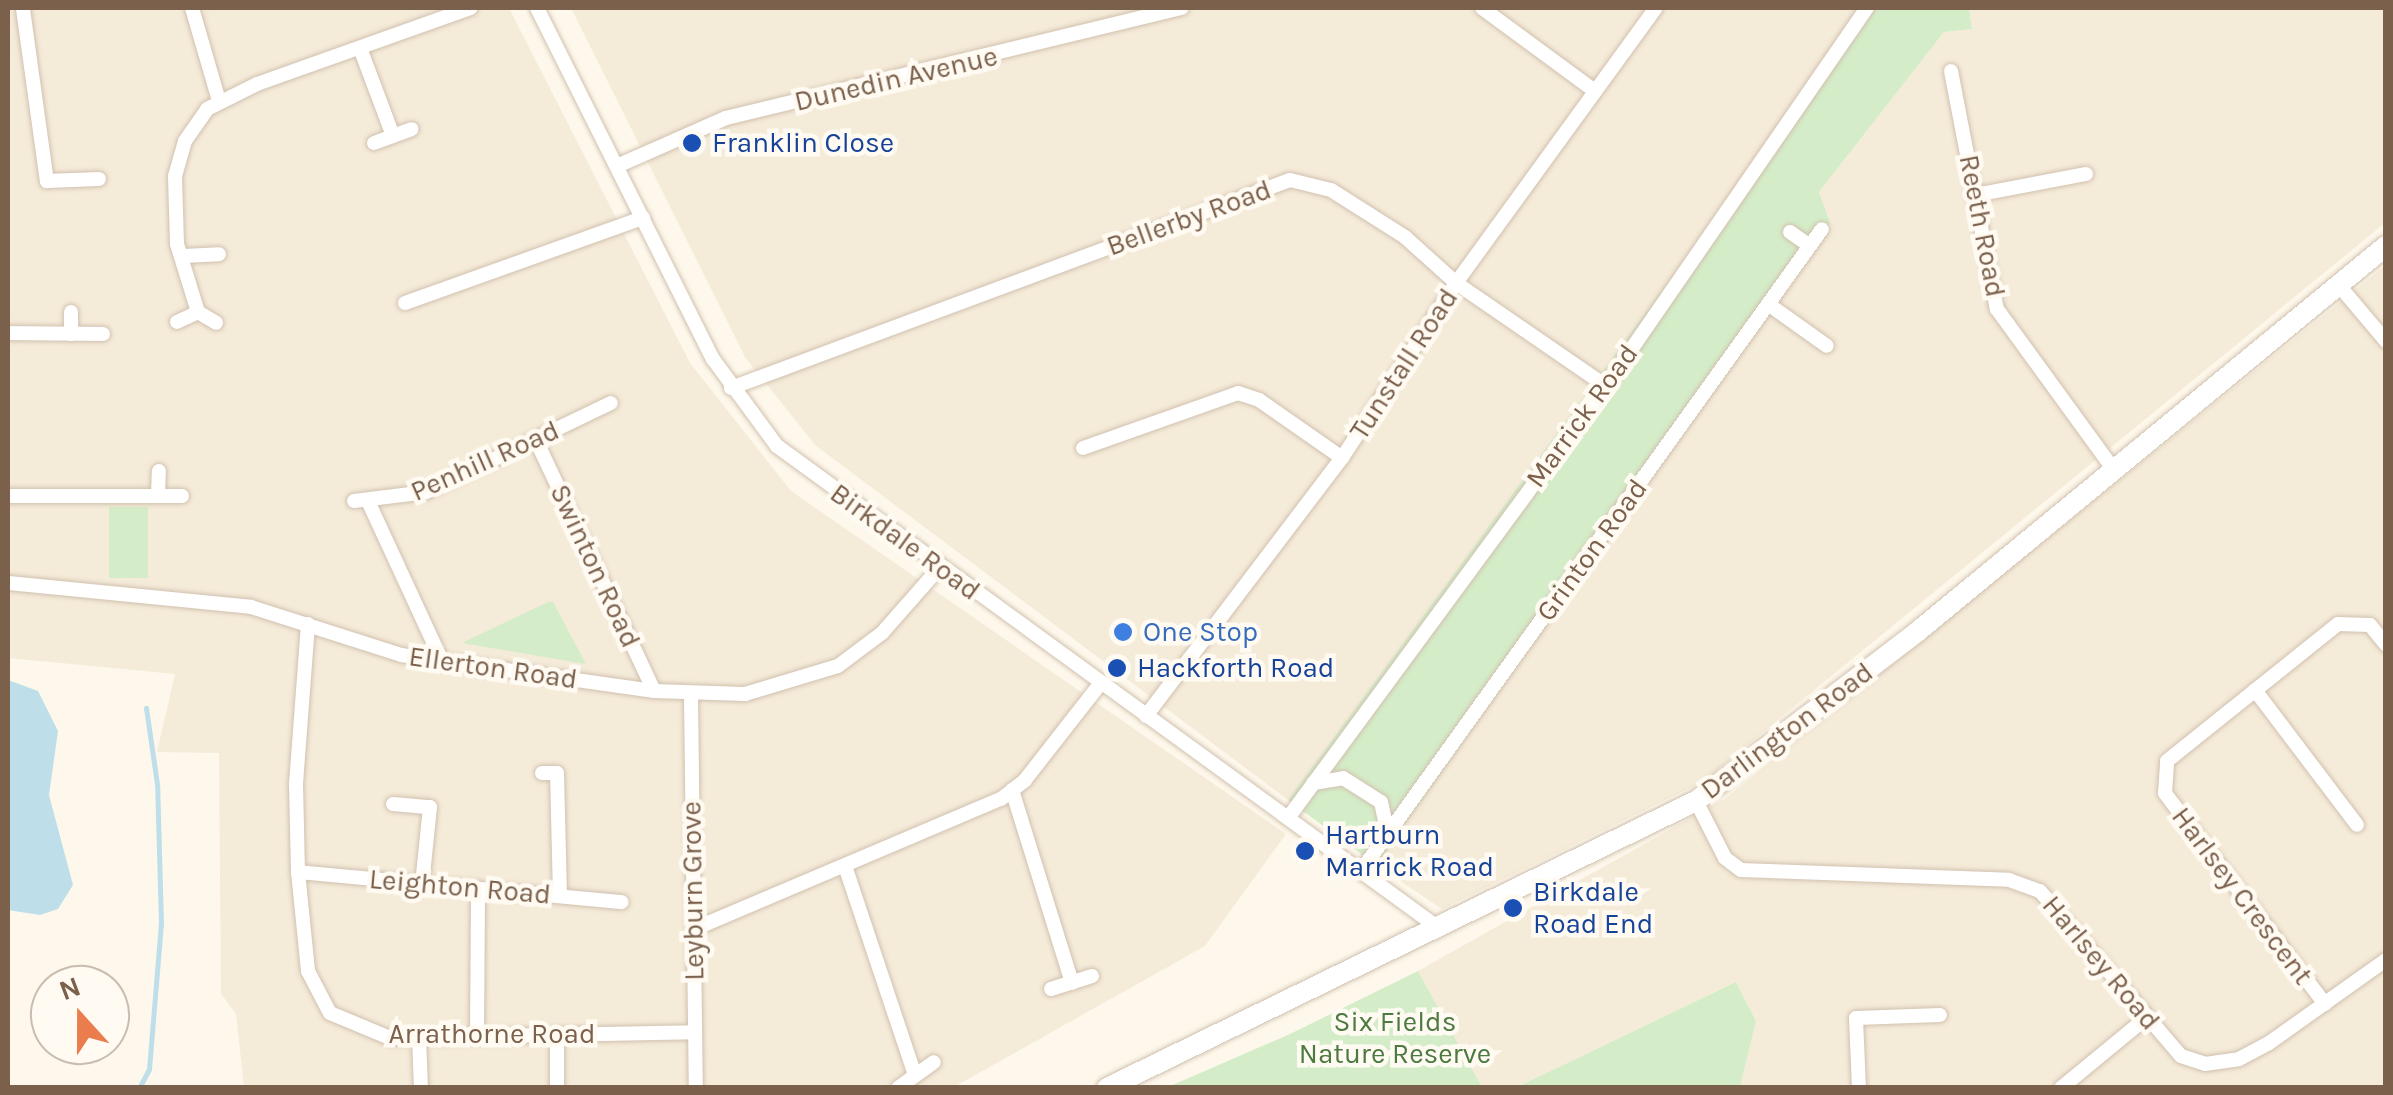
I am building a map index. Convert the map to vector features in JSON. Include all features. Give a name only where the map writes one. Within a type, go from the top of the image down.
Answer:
[{"type":"street","points":[[8,10],[23,8],[47,181],[98,179]]},
{"type":"street","points":[[192,8],[219,101]]},
{"type":"street","points":[[216,322],[198,312],[184,256],[177,244],[175,176],[195,122],[219,101],[471,8]]},
{"type":"street","name":"Birkdale Road","points":[[537,8],[731,388],[807,472],[1441,929]]},
{"type":"street","name":"Dunedin Avenue","points":[[616,166],[726,118],[1182,8]]},
{"type":"street","points":[[1482,8],[1594,91]]},
{"type":"street","name":"Tunstall Road","points":[[1146,716],[1342,458],[1456,283],[1656,8]]},
{"type":"street","name":"Marrick Road","points":[[1288,818],[1606,386],[1867,8]]},
{"type":"street","points":[[360,48],[393,136]]},
{"type":"street","name":"Reeth Road","points":[[1951,70],[1998,309],[2111,466]]},
{"type":"street","points":[[374,143],[412,129]]},
{"type":"street","points":[[1975,195],[2086,174]]},
{"type":"street","name":"Bellerby Road","points":[[731,388],[1290,180],[1331,190],[1405,237],[1456,283],[1606,386]]},
{"type":"street","points":[[406,302],[643,218]]},
{"type":"street","name":"Grinton Road","points":[[1361,871],[1822,229]]},
{"type":"street","points":[[1790,232],[1810,246]]},
{"type":"street","name":"Darlington Road","points":[[1107,1088],[1441,929],[1696,801],[1903,643],[2111,466],[2386,246]]},
{"type":"street","points":[[184,256],[219,254]]},
{"type":"street","points":[[2336,283],[2386,341]]},
{"type":"street","points":[[1768,304],[1827,346]]},
{"type":"street","points":[[71,312],[71,334]]},
{"type":"street","points":[[177,322],[198,312]]},
{"type":"street","points":[[8,333],[103,334]]},
{"type":"street","points":[[1083,448],[1238,393],[1259,400],[1342,458]]},
{"type":"street","name":"Penhill Road","points":[[442,661],[361,501],[426,492],[611,403]]},
{"type":"street","name":"Swinton Road","points":[[536,440],[654,691]]},
{"type":"street","points":[[158,495],[159,471]]},
{"type":"street","points":[[8,496],[182,496]]},
{"type":"street","name":"Ellerton Road","points":[[8,583],[252,607],[366,646],[442,661],[690,695],[745,694],[827,672],[882,632],[940,567]]},
{"type":"street","name":"Arrathorne Road","points":[[308,624],[296,784],[298,872],[308,971],[330,1013],[371,1034],[419,1037],[695,1032]]},
{"type":"street","name":"Harlsey Crescent","points":[[2325,1004],[2164,793],[2168,761],[2338,624],[2370,624],[2386,645]]},
{"type":"street","points":[[694,930],[1012,790],[1100,684]]},
{"type":"street","points":[[2255,690],[2357,825]]},
{"type":"street","name":"Leyburn Grove","points":[[690,695],[696,1088]]},
{"type":"street","points":[[542,772],[557,773],[560,896]]},
{"type":"street","points":[[1312,783],[1343,778],[1381,802],[1388,836]]},
{"type":"street","points":[[1012,790],[1072,983]]},
{"type":"street","name":"Harlsey Road","points":[[1696,801],[1725,858],[1741,870],[2009,880],[2040,890],[2180,1056],[2205,1064],[2238,1060],[2386,960]]},
{"type":"street","points":[[392,804],[430,807],[422,884]]},
{"type":"street","points":[[844,866],[915,1076]]},
{"type":"street","name":"Leighton Road","points":[[298,872],[622,902]]},
{"type":"street","points":[[478,889],[478,1036]]},
{"type":"street","points":[[1051,989],[1092,976]]},
{"type":"street","points":[[1859,1088],[1856,1018],[1940,1015]]},
{"type":"street","points":[[2061,1088],[2146,1018]]},
{"type":"street","points":[[557,1034],[558,1088]]},
{"type":"street","points":[[419,1037],[421,1088]]},
{"type":"street","points":[[898,1088],[934,1062]]},
{"type":"shaded area","points":[[8,8],[509,8],[690,363],[791,491],[1286,834],[1205,946],[954,1087],[244,1087],[236,1014],[221,994],[219,753],[157,752],[175,674],[8,658]]},
{"type":"shaded area","points":[[571,8],[1869,8],[1288,800],[815,445],[745,357]]},
{"type":"shaded area","points":[[1969,8],[2385,8],[2385,223],[1702,782],[1442,909],[1376,865],[1829,223],[1819,192],[1944,32],[1972,29]]},
{"type":"shaded area","points":[[2385,266],[2385,1087],[1740,1087],[1756,1021],[1736,982],[1517,1087],[1482,1087],[1418,971],[1726,798]]},
{"type":"green space","points":[[1869,8],[1969,8],[1972,29],[1944,32],[1819,192],[1830,223],[1376,865],[1288,800]]},
{"type":"green space","points":[[109,507],[148,507],[148,578],[109,578]]},
{"type":"green space","points":[[548,602],[553,602],[586,664],[462,643]]},
{"type":"green space","name":"Six Fields Nature Reserve","points":[[1418,971],[1482,1087],[1168,1087],[1290,1034]]},
{"type":"green space","name":"Six Fields Nature Reserve","points":[[1736,982],[1756,1021],[1740,1087],[1517,1087]]},
{"type":"water","points":[[8,680],[38,691],[58,731],[49,795],[73,885],[58,909],[40,915],[8,910]]},
{"type":"waterway","points":[[139,1088],[149,1069],[161,923],[157,784],[146,708]]},
{"type":"place","name":"Franklin Close","points":[[692,143]]},
{"type":"place","name":"One Stop","points":[[1123,632]]},
{"type":"place","name":"Hackforth Road","points":[[1117,668]]},
{"type":"place","name":"Hartburn Marrick Road","points":[[1305,851]]},
{"type":"place","name":"Birkdale Road End","points":[[1513,908]]}]
